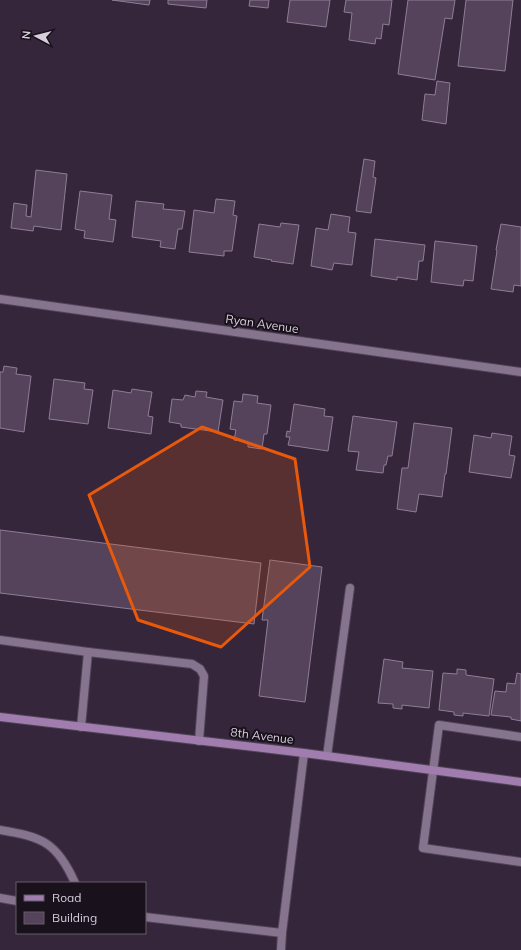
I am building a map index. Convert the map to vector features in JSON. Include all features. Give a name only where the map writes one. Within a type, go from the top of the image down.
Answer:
[{"type":"main road","name":"8th Avenue","points":[[0,717],[304,753],[521,782]]},
{"type":"street","name":"Ryan Avenue","points":[[0,299],[521,372]]},
{"type":"street","points":[[327,756],[350,588]]},
{"type":"street","points":[[0,640],[192,664],[200,669],[204,676],[199,741]]},
{"type":"street","points":[[80,727],[88,652]]},
{"type":"street","points":[[521,737],[439,725],[423,848],[521,862]]},
{"type":"street","points":[[281,950],[304,753]]},
{"type":"street","points":[[0,830],[38,838],[48,844],[66,865],[74,882]]},
{"type":"street","points":[[0,898],[16,901]]},
{"type":"street","points":[[146,917],[282,933]]},
{"type":"highlighted area","points":[[202,427],[295,459],[310,567],[221,647],[138,620],[89,495]]},
{"type":"building","points":[[112,0],[150,0],[149,5]]},
{"type":"building","points":[[168,0],[207,0],[206,8],[168,4]]},
{"type":"building","points":[[250,0],[269,0],[268,8],[249,6]]},
{"type":"building","points":[[290,0],[330,0],[326,27],[287,22]]},
{"type":"building","points":[[346,0],[392,0],[389,25],[383,24],[381,39],[376,38],[375,44],[349,40],[352,13],[344,12]]},
{"type":"building","points":[[408,0],[455,0],[452,19],[445,18],[435,80],[398,74]]},
{"type":"building","points":[[466,0],[513,0],[505,71],[458,66]]},
{"type":"building","points":[[437,81],[450,83],[446,124],[422,120],[425,94],[435,95]]},
{"type":"building","points":[[364,159],[375,161],[373,177],[376,178],[371,213],[356,211]]},
{"type":"building","points":[[36,170],[67,174],[61,230],[34,226],[33,231],[11,228],[14,203],[27,205],[26,216],[31,217]]},
{"type":"building","points":[[80,191],[112,195],[109,219],[116,220],[113,242],[84,238],[85,231],[75,229]]},
{"type":"building","points":[[216,199],[235,201],[233,215],[237,216],[232,251],[224,251],[224,256],[189,252],[194,210],[214,213]]},
{"type":"building","points":[[136,201],[164,204],[163,209],[185,211],[182,229],[178,229],[175,249],[160,247],[161,241],[132,237]]},
{"type":"building","points":[[331,214],[350,217],[348,232],[356,233],[352,265],[334,263],[332,270],[311,266],[316,228],[328,230]]},
{"type":"building","points":[[281,223],[299,225],[293,264],[254,257],[259,224],[280,227]]},
{"type":"building","points":[[501,224],[521,227],[521,286],[514,285],[513,292],[491,289]]},
{"type":"building","points":[[375,239],[425,245],[423,261],[419,261],[417,280],[397,277],[397,280],[371,276]]},
{"type":"building","points":[[435,241],[477,246],[473,281],[464,280],[463,286],[431,282]]},
{"type":"building","points":[[4,366],[17,368],[16,374],[31,376],[24,432],[0,428],[0,372],[3,372]]},
{"type":"building","points":[[54,379],[85,383],[84,389],[93,390],[88,424],[49,419]]},
{"type":"building","points":[[132,389],[152,392],[148,416],[153,417],[151,434],[108,428],[113,390],[131,393]]},
{"type":"building","points":[[196,391],[207,392],[206,397],[223,400],[218,432],[181,427],[181,424],[169,422],[172,399],[183,400],[185,395],[195,397]]},
{"type":"building","points":[[243,394],[258,396],[257,403],[271,405],[267,434],[264,434],[262,449],[248,447],[248,442],[234,440],[236,430],[230,429],[234,401],[242,402]]},
{"type":"building","points":[[294,404],[325,409],[324,416],[333,417],[328,451],[288,445],[290,437],[286,437],[287,431],[290,432]]},
{"type":"building","points":[[353,416],[397,422],[392,456],[388,456],[386,465],[384,465],[383,473],[356,470],[359,452],[348,451]]},
{"type":"building","points":[[414,423],[452,428],[442,497],[419,494],[416,512],[397,509],[402,468],[408,468]]},
{"type":"building","points":[[492,433],[512,436],[509,455],[515,456],[511,478],[469,472],[474,435],[491,438]]},
{"type":"building","points":[[0,530],[261,563],[254,624],[0,593]]},
{"type":"building","points":[[270,560],[322,567],[305,702],[259,696],[268,620],[262,620]]},
{"type":"building","points":[[384,659],[403,662],[402,668],[433,671],[429,708],[402,705],[402,709],[393,708],[393,704],[378,703]]},
{"type":"building","points":[[457,669],[466,670],[466,675],[494,679],[489,716],[463,713],[463,716],[454,715],[454,712],[439,710],[443,673],[457,674]]},
{"type":"building","points":[[517,673],[521,674],[521,721],[511,719],[511,717],[491,715],[495,691],[506,692],[507,683],[515,684]]}]
